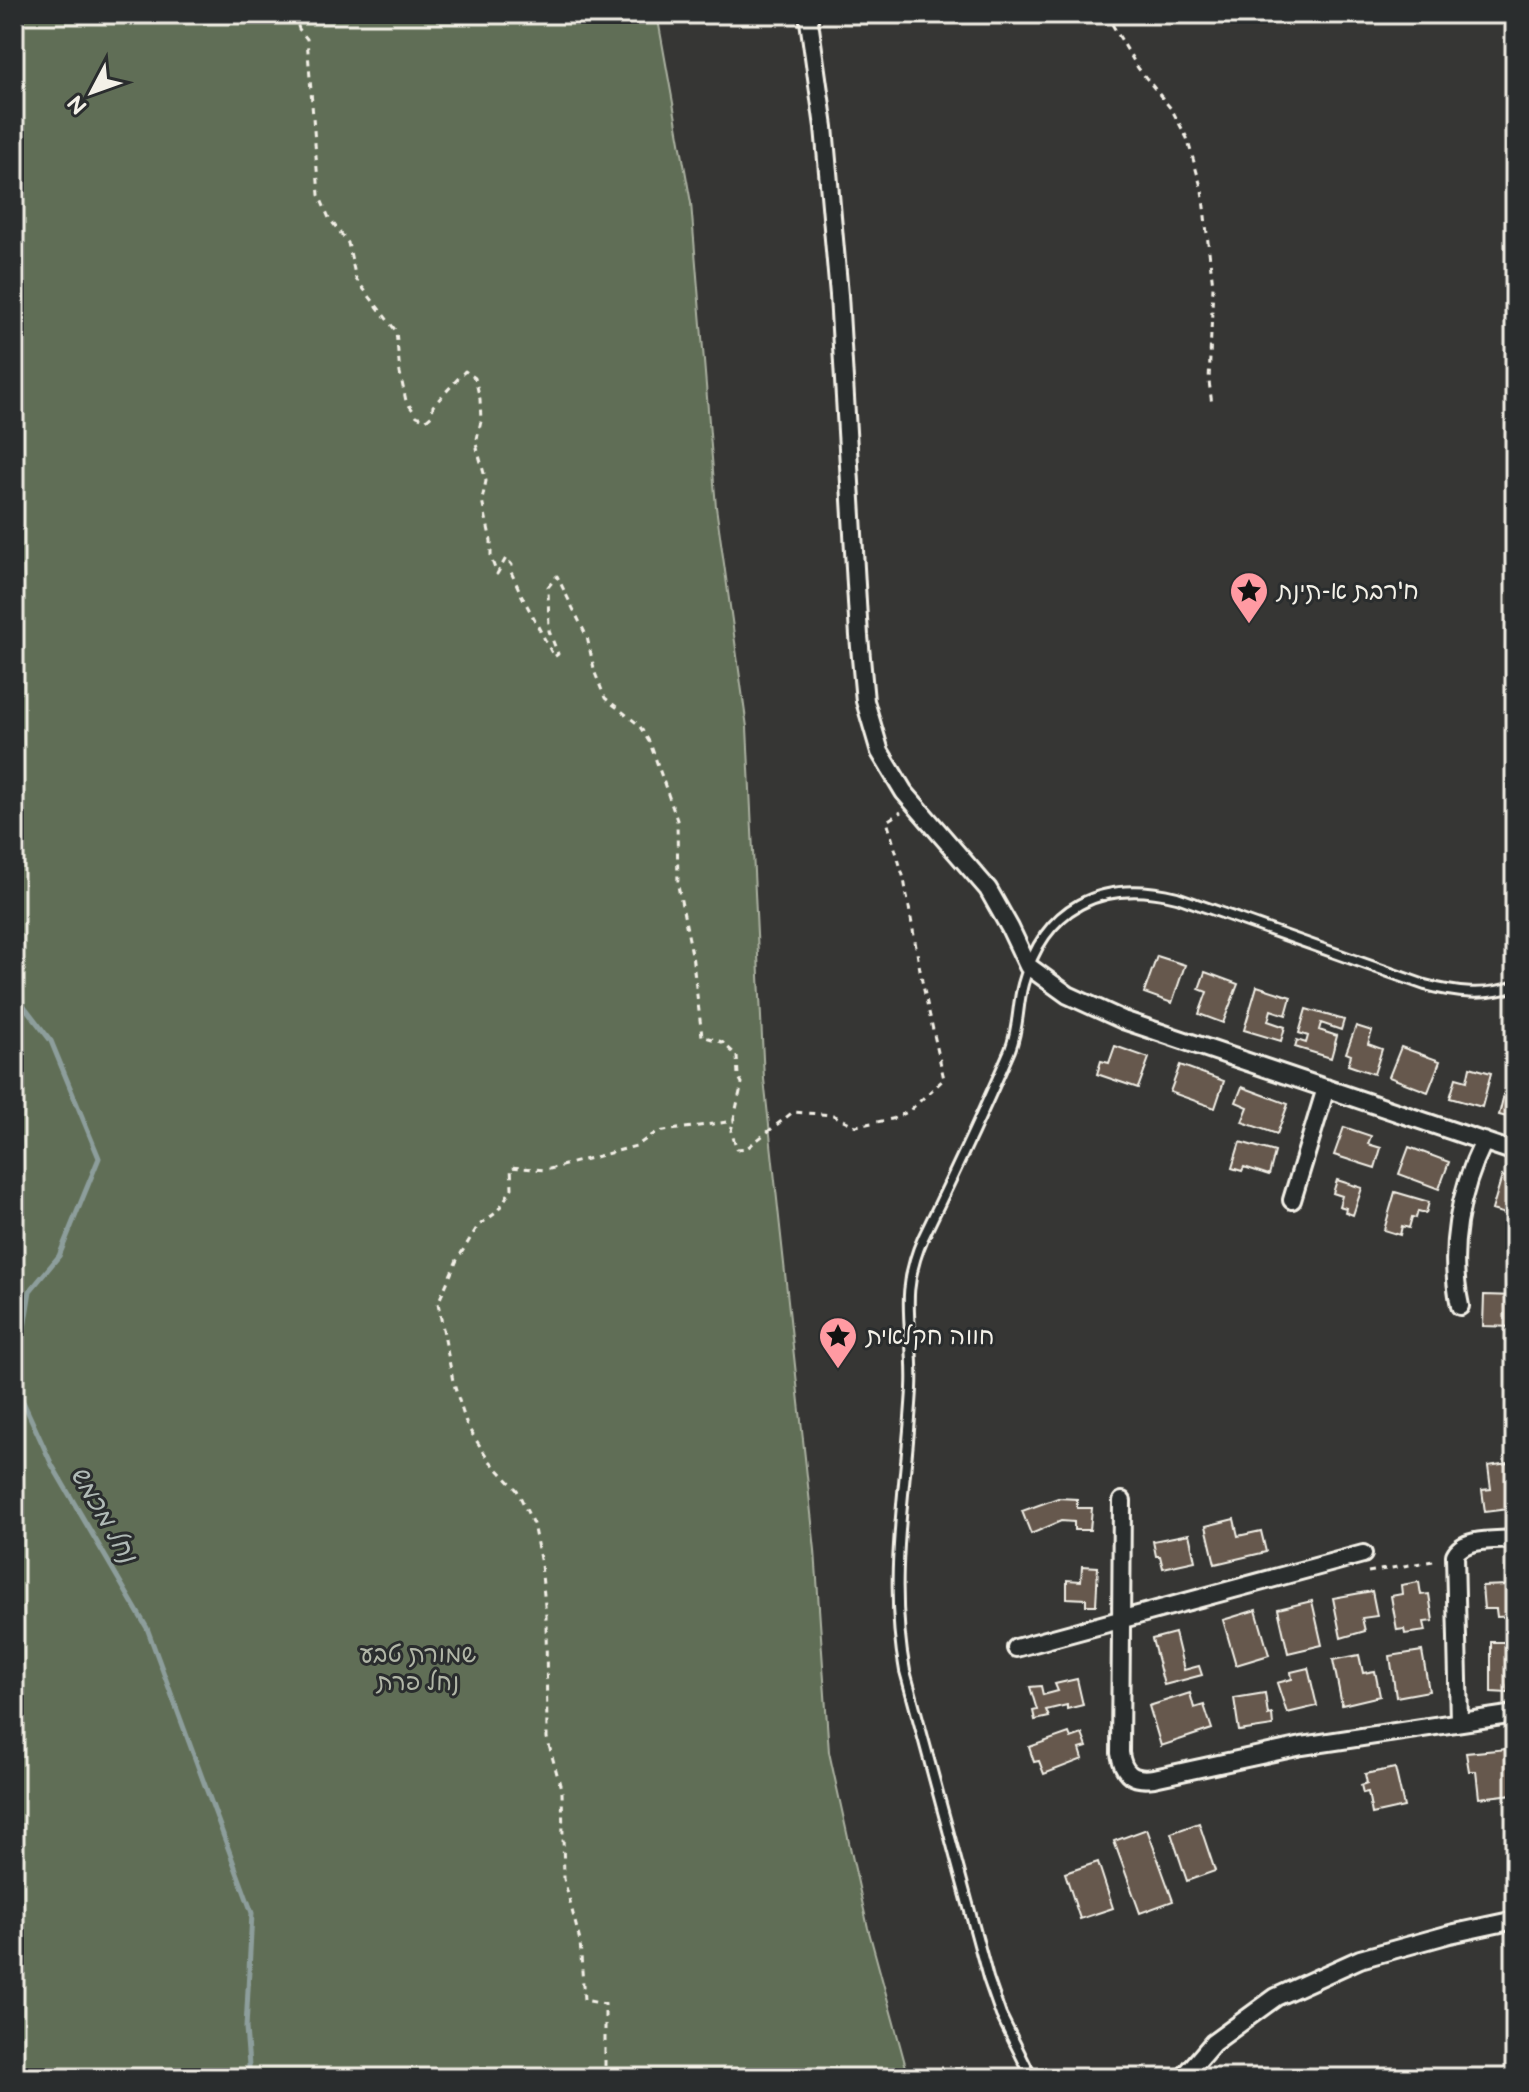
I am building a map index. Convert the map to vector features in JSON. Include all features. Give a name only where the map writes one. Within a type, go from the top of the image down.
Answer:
[{"type":"street","points":[[808,14],[824,127],[839,295],[865,701],[880,752],[904,792],[988,889],[1028,966],[1058,988],[1101,1012],[1515,1152]]},
{"type":"street","points":[[1292,1200],[1326,1088]]},
{"type":"street","points":[[1460,1306],[1455,1271],[1456,1238],[1466,1189],[1484,1141]]},
{"type":"street","points":[[1122,1501],[1120,1753],[1123,1768],[1136,1778],[1154,1778],[1346,1738],[1515,1714]]},
{"type":"street","points":[[1459,1721],[1454,1558],[1458,1548],[1464,1544],[1515,1539]]},
{"type":"street","points":[[1016,1648],[1363,1554]]},
{"type":"street","points":[[1183,2078],[1213,2043],[1276,1997],[1360,1959],[1515,1920]]},
{"type":"lane","points":[[1032,2078],[990,1985],[905,1671],[896,1583],[912,1395],[913,1360],[907,1304],[911,1270],[1013,1043],[1021,989],[1028,966],[1051,927],[1067,912],[1106,893],[1129,889],[1177,897],[1447,991],[1489,992],[1515,986]]},
{"type":"path","points":[[294,14],[299,29],[307,39],[319,195],[329,218],[348,243],[356,279],[396,331],[406,401],[417,416],[426,420],[432,415],[433,406],[465,371],[475,378],[481,421],[476,444],[486,481],[482,500],[491,541],[491,558],[497,574],[506,558],[554,657],[558,654],[549,631],[548,587],[557,576],[587,637],[595,673],[605,698],[639,725],[650,743],[677,820],[678,886],[692,954],[702,1036],[722,1042],[737,1056],[738,1076],[742,1083],[731,1131],[737,1149],[747,1148],[793,1112],[833,1115],[856,1126],[892,1119],[908,1112],[944,1079],[904,879],[887,821],[915,804]]},
{"type":"path","points":[[1106,14],[1138,68],[1172,110],[1187,138],[1202,190],[1213,286],[1209,381],[1212,405]]},
{"type":"path","points":[[605,2078],[605,2004],[584,2000],[580,1941],[564,1879],[562,1792],[547,1738],[546,1616],[533,1524],[517,1490],[489,1460],[467,1426],[453,1381],[438,1303],[457,1260],[478,1226],[497,1212],[512,1188],[511,1167],[546,1170],[636,1146],[657,1132],[734,1121]]},
{"type":"path","points":[[1363,1554],[1367,1572],[1454,1558]]},
{"type":"green space","name":"שמורת טבע נחל פרת","points":[[14,14],[657,14],[691,203],[716,507],[747,727],[764,1079],[815,1550],[829,1752],[868,1928],[909,2078],[14,2078]]},
{"type":"building","points":[[1157,956],[1185,965],[1172,1003],[1144,993]]},
{"type":"building","points":[[1205,972],[1238,984],[1223,1023],[1199,1014],[1207,992],[1199,989]]},
{"type":"building","points":[[1257,986],[1291,997],[1286,1015],[1271,1010],[1268,1021],[1285,1027],[1281,1041],[1244,1030]]},
{"type":"building","points":[[1306,1009],[1344,1020],[1341,1030],[1321,1023],[1319,1030],[1337,1036],[1331,1058],[1295,1047],[1297,1040],[1306,1043],[1308,1036],[1299,1033]]},
{"type":"building","points":[[1356,1026],[1372,1031],[1368,1044],[1382,1049],[1374,1074],[1348,1065],[1351,1055],[1346,1053]]},
{"type":"building","points":[[1115,1046],[1149,1058],[1138,1088],[1097,1074],[1101,1061],[1109,1063]]},
{"type":"building","points":[[1401,1047],[1440,1061],[1428,1092],[1389,1077]]},
{"type":"building","points":[[1180,1065],[1224,1081],[1215,1108],[1170,1092]]},
{"type":"building","points":[[1470,1067],[1491,1073],[1482,1107],[1450,1098],[1456,1078],[1467,1081]]},
{"type":"building","points":[[1242,1087],[1288,1104],[1277,1134],[1242,1122],[1248,1107],[1236,1102]]},
{"type":"building","points":[[1505,1090],[1515,1092],[1515,1119],[1499,1115]]},
{"type":"building","points":[[1344,1127],[1371,1136],[1368,1144],[1381,1148],[1375,1168],[1334,1155]]},
{"type":"building","points":[[1240,1142],[1275,1152],[1269,1175],[1244,1167],[1242,1171],[1232,1168]]},
{"type":"building","points":[[1409,1147],[1449,1162],[1439,1189],[1399,1174]]},
{"type":"building","points":[[1502,1176],[1515,1180],[1515,1217],[1492,1210]]},
{"type":"building","points":[[1337,1180],[1362,1188],[1353,1215],[1339,1206],[1342,1196],[1333,1193]]},
{"type":"building","points":[[1395,1192],[1429,1202],[1426,1213],[1418,1211],[1416,1218],[1412,1217],[1409,1228],[1402,1226],[1400,1235],[1384,1230]]},
{"type":"building","points":[[1484,1295],[1515,1296],[1515,1327],[1483,1326]]},
{"type":"building","points":[[1515,1462],[1515,1508],[1485,1512],[1482,1490],[1491,1489],[1488,1466]]},
{"type":"building","points":[[1058,1498],[1077,1499],[1077,1508],[1092,1508],[1090,1530],[1074,1530],[1074,1522],[1061,1521],[1031,1534],[1022,1511]]},
{"type":"building","points":[[1234,1519],[1238,1536],[1261,1531],[1266,1552],[1215,1564],[1206,1526]]},
{"type":"building","points":[[1189,1534],[1195,1561],[1163,1568],[1153,1541]]},
{"type":"building","points":[[1082,1566],[1098,1567],[1096,1605],[1086,1605],[1086,1599],[1067,1598],[1067,1580],[1081,1581]]},
{"type":"building","points":[[1507,1568],[1515,1568],[1515,1616],[1497,1617],[1496,1609],[1484,1609],[1482,1586],[1508,1585]]},
{"type":"building","points":[[1419,1582],[1421,1595],[1429,1594],[1433,1621],[1424,1622],[1426,1631],[1405,1634],[1404,1629],[1397,1630],[1391,1596],[1402,1594],[1401,1585]]},
{"type":"building","points":[[1372,1591],[1377,1616],[1362,1618],[1365,1631],[1341,1638],[1333,1598]]},
{"type":"building","points":[[1312,1601],[1322,1645],[1288,1653],[1278,1609]]},
{"type":"building","points":[[1256,1610],[1269,1655],[1236,1665],[1223,1620]]},
{"type":"building","points":[[1175,1633],[1184,1670],[1199,1666],[1202,1675],[1164,1685],[1152,1639]]},
{"type":"building","points":[[1491,1642],[1515,1642],[1515,1685],[1508,1685],[1508,1693],[1491,1692]]},
{"type":"building","points":[[1422,1651],[1429,1691],[1396,1697],[1390,1656]]},
{"type":"building","points":[[1359,1655],[1363,1673],[1375,1671],[1380,1696],[1342,1705],[1333,1660]]},
{"type":"building","points":[[1308,1668],[1317,1706],[1287,1713],[1277,1683],[1292,1679],[1291,1672]]},
{"type":"building","points":[[1077,1679],[1083,1705],[1046,1710],[1049,1717],[1035,1720],[1033,1711],[1037,1710],[1030,1687],[1041,1686],[1043,1695],[1058,1691],[1055,1684]]},
{"type":"building","points":[[1190,1693],[1194,1708],[1204,1705],[1212,1729],[1161,1746],[1149,1706]]},
{"type":"building","points":[[1265,1693],[1273,1726],[1239,1731],[1234,1698]]},
{"type":"building","points":[[1069,1733],[1071,1738],[1082,1734],[1087,1747],[1080,1749],[1083,1759],[1044,1774],[1039,1761],[1034,1762],[1029,1747]]},
{"type":"building","points":[[1507,1749],[1510,1769],[1515,1769],[1513,1794],[1479,1798],[1476,1771],[1469,1771],[1466,1753]]},
{"type":"building","points":[[1395,1768],[1404,1807],[1372,1814],[1368,1792],[1363,1793],[1361,1785],[1367,1783],[1365,1774]]},
{"type":"building","points":[[1199,1823],[1215,1871],[1187,1881],[1171,1833]]},
{"type":"building","points":[[1147,1829],[1173,1901],[1140,1913],[1114,1841]]},
{"type":"building","points":[[1098,1862],[1113,1908],[1080,1919],[1065,1873]]},
{"type":"waterway","name":"נחל מכמש","points":[[14,993],[51,1041],[99,1158],[59,1256],[30,1291],[15,1384],[52,1465],[147,1628],[252,1913],[246,2028],[250,2078]]},
{"type":"place","name":"ח'רבת א-תינת","points":[[1249,625]]},
{"type":"place","name":"חווה חקלאית","points":[[838,1370]]}]
